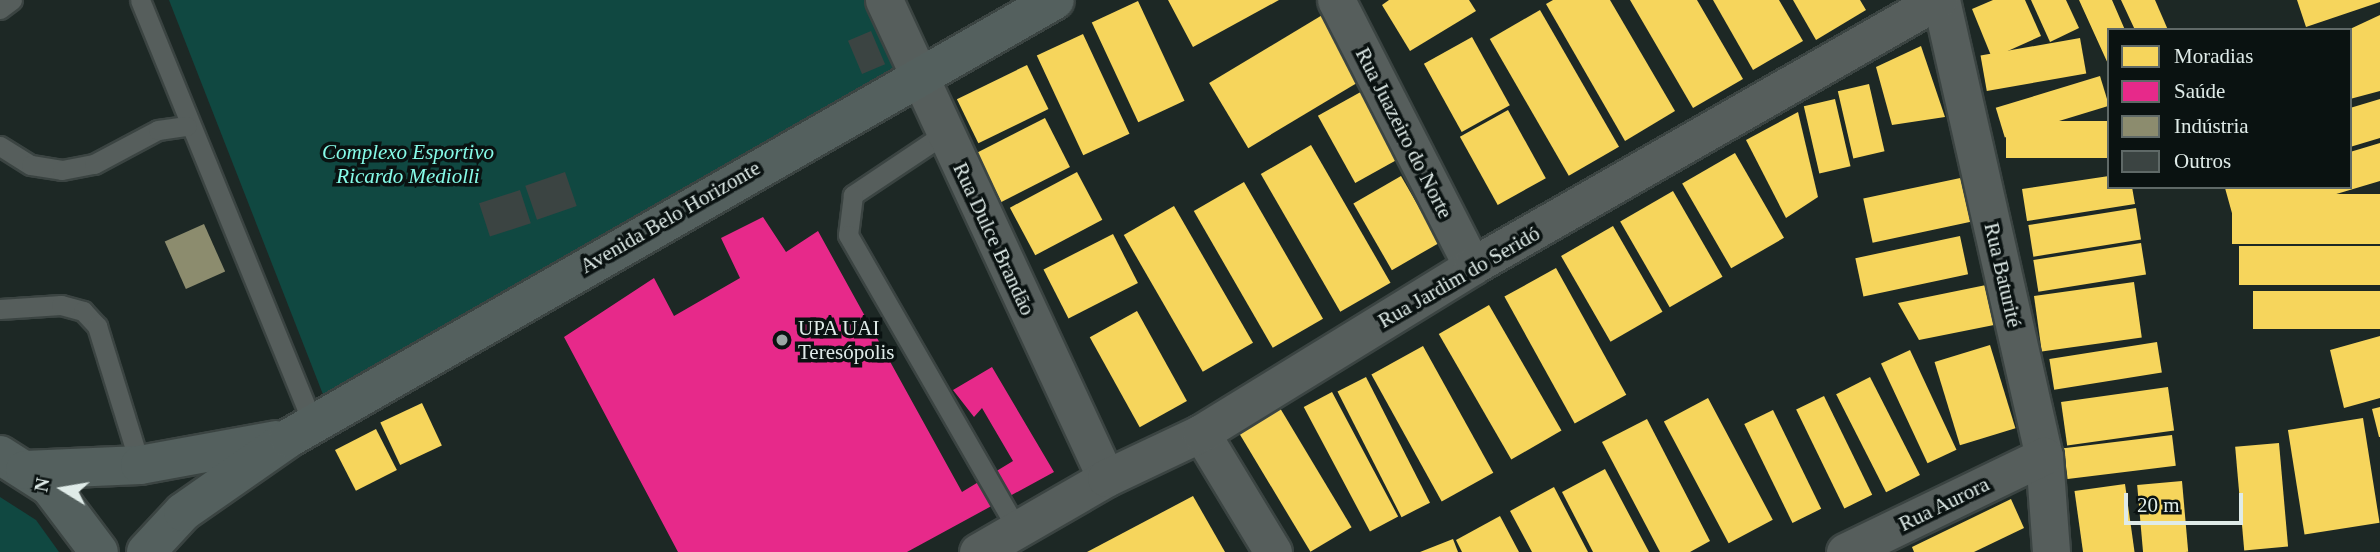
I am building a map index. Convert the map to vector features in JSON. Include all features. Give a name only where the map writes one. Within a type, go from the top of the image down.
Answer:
[{"type":"street","name":"Rua Dulce Brandão","points":[[884,0],[1105,478]]},
{"type":"street","name":"Avenida Belo Horizonte","points":[[146,552],[183,512],[301,431],[916,74],[1055,0]]},
{"type":"street","name":"Rua Juazeiro do Norte","points":[[1336,0],[1472,266]]},
{"type":"street","name":"Rua Jardim do Seridó","points":[[978,552],[1105,478],[1201,433],[1472,266],[1939,0]]},
{"type":"street","name":"Rua Baturité","points":[[1939,0],[2044,456],[2052,552]]},
{"type":"street","points":[[13,462],[140,465],[301,431]]},
{"type":"street","points":[[1201,433],[1273,552]]},
{"type":"street","name":"Rua Aurora","points":[[1844,552],[2044,456]]},
{"type":"street","points":[[13,462],[50,487],[99,552]]},
{"type":"lane","points":[[0,9],[12,0]]},
{"type":"lane","points":[[139,0],[301,431]]},
{"type":"lane","points":[[0,146],[31,165],[62,170],[94,164],[158,130],[187,126]]},
{"type":"lane","points":[[944,134],[853,195],[848,235],[1017,529]]},
{"type":"lane","points":[[0,309],[61,305],[83,311],[97,326],[140,465]]},
{"type":"green space","name":"Complexo Esportivo Ricardo Mediolli","points":[[169,0],[868,0],[899,76],[324,397]]},
{"type":"green space","points":[[0,497],[36,520],[59,552],[0,552]]},
{"type":"building: Moradias","points":[[1168,0],[1279,0],[1193,47]]},
{"type":"building: Moradias","points":[[1389,0],[1469,0],[1476,11],[1410,51],[1382,5]]},
{"type":"building: Moradias","points":[[1553,0],[1610,0],[1675,111],[1625,141],[1546,4]]},
{"type":"building: Moradias","points":[[1630,0],[1697,0],[1743,79],[1693,108]]},
{"type":"building: Moradias","points":[[1713,0],[1779,0],[1803,41],[1753,70]]},
{"type":"building: Moradias","points":[[1793,0],[1860,0],[1866,10],[1816,40]]},
{"type":"building: Moradias","points":[[1993,0],[2025,0],[2041,36],[1992,58],[1972,9]]},
{"type":"building: Moradias","points":[[2031,0],[2066,0],[2079,28],[2050,42]]},
{"type":"building: Moradias","points":[[2079,0],[2112,0],[2124,28],[2107,28],[2107,62]]},
{"type":"building: Moradias","points":[[2121,0],[2155,0],[2167,28],[2134,28]]},
{"type":"building: Moradias","points":[[2297,0],[2380,0],[2380,2],[2306,27]]},
{"type":"building: Moradias","points":[[1138,1],[1184,101],[1138,122],[1092,23]]},
{"type":"building: Moradias","points":[[1540,10],[1619,147],[1569,176],[1490,39]]},
{"type":"building: Moradias","points":[[1324,14],[1363,79],[1248,148],[1209,83]]},
{"type":"building: Moradias","points":[[2380,15],[2380,91],[2352,98],[2352,28]]},
{"type":"building: Moradias","points":[[1083,34],[1129,134],[1083,155],[1037,56]]},
{"type":"building: Moradias","points":[[1472,37],[1510,105],[1462,132],[1424,64]]},
{"type":"building: Moradias","points":[[2080,38],[2086,73],[1987,91],[1981,56]]},
{"type":"building: Moradias","points":[[1921,46],[1945,117],[1892,125],[1876,67]]},
{"type":"building: Moradias","points":[[1027,65],[1048,109],[978,143],[957,99]]},
{"type":"building: Moradias","points":[[2100,76],[2107,99],[2107,106],[2005,138],[1996,108]]},
{"type":"building: Moradias","points":[[1869,84],[1885,151],[1853,158],[1838,91]]},
{"type":"building: Moradias","points":[[1366,89],[1403,156],[1355,183],[1318,116]]},
{"type":"building: Moradias","points":[[1835,99],[1851,166],[1819,173],[1804,106]]},
{"type":"building: Moradias","points":[[2380,99],[2380,138],[2352,146],[2352,107]]},
{"type":"building: Moradias","points":[[1508,110],[1546,178],[1498,205],[1460,137]]},
{"type":"building: Moradias","points":[[1798,112],[1818,197],[1786,218],[1746,140]]},
{"type":"building: Moradias","points":[[1045,118],[1070,167],[1001,202],[976,153]]},
{"type":"building: Moradias","points":[[2006,121],[2107,121],[2107,158],[2006,158]]},
{"type":"building: Moradias","points":[[2380,143],[2380,181],[2235,224],[2225,189],[2352,189],[2352,151]]},
{"type":"building: Moradias","points":[[1311,145],[1390,283],[1340,312],[1261,174]]},
{"type":"building: Moradias","points":[[1735,153],[1784,238],[1731,268],[1682,184]]},
{"type":"building: Moradias","points":[[1077,172],[1102,220],[1035,255],[1010,208]]},
{"type":"building: Moradias","points":[[1401,176],[1440,243],[1392,270],[1353,204]]},
{"type":"building: Moradias","points":[[2107,176],[2107,189],[2132,189],[2135,204],[2027,221],[2022,189]]},
{"type":"building: Moradias","points":[[1965,177],[1974,221],[1873,243],[1863,199]]},
{"type":"building: Moradias","points":[[1244,182],[1323,319],[1273,348],[1194,211]]},
{"type":"building: Moradias","points":[[1673,191],[1722,277],[1670,307],[1620,222]]},
{"type":"building: Moradias","points":[[2232,194],[2380,194],[2380,244],[2232,244]]},
{"type":"building: Moradias","points":[[1174,206],[1253,343],[1203,372],[1124,235]]},
{"type":"building: Moradias","points":[[2136,208],[2141,240],[2033,257],[2028,225]]},
{"type":"building: Moradias","points":[[1613,226],[1662,312],[1611,342],[1561,256]]},
{"type":"building: Moradias","points":[[1113,234],[1138,283],[1068,318],[1044,269]]},
{"type":"building: Moradias","points":[[1960,236],[1968,274],[1863,296],[1855,258]]},
{"type":"building: Moradias","points":[[2141,243],[2146,275],[2038,292],[2033,260]]},
{"type":"building: Moradias","points":[[2239,246],[2380,246],[2380,285],[2239,285]]},
{"type":"building: Moradias","points":[[1556,268],[1626,395],[1575,423],[1504,297]]},
{"type":"building: Moradias","points":[[2134,282],[2142,337],[2042,352],[2034,296]]},
{"type":"building: Moradias","points":[[1986,285],[1994,325],[1919,340],[1898,303]]},
{"type":"building: Moradias","points":[[2253,291],[2380,291],[2380,329],[2253,329]]},
{"type":"building: Moradias","points":[[1489,305],[1562,431],[1511,460],[1439,334]]},
{"type":"building: Moradias","points":[[1137,311],[1187,401],[1140,427],[1090,337]]},
{"type":"building: Moradias","points":[[2380,336],[2380,398],[2344,408],[2330,350]]},
{"type":"building: Moradias","points":[[2157,342],[2162,373],[2054,390],[2049,359]]},
{"type":"building: Moradias","points":[[1990,345],[2015,428],[1960,445],[1935,362]]},
{"type":"building: Moradias","points":[[1423,346],[1493,473],[1442,501],[1371,375]]},
{"type":"building: Moradias","points":[[1910,350],[1956,450],[1927,463],[1881,364]]},
{"type":"building: Moradias","points":[[1366,377],[1430,503],[1402,517],[1337,392]]},
{"type":"building: Moradias","points":[[1870,377],[1920,475],[1886,492],[1836,394]]},
{"type":"building: Moradias","points":[[2168,387],[2174,431],[2067,446],[2061,402]]},
{"type":"building: Moradias","points":[[1332,392],[1398,516],[1370,532],[1304,407]]},
{"type":"building: Moradias","points":[[1824,396],[1872,495],[1844,508],[1796,410]]},
{"type":"building: Moradias","points":[[1708,398],[1773,520],[1729,543],[1664,421]]},
{"type":"building: Moradias","points":[[422,403],[442,446],[400,465],[380,422]]},
{"type":"building: Moradias","points":[[2380,407],[2380,437],[2379,437],[2372,409]]},
{"type":"building: Moradias","points":[[1280,408],[1352,527],[1310,552],[1239,433]]},
{"type":"building: Moradias","points":[[1773,410],[1821,509],[1792,523],[1744,424]]},
{"type":"building: Moradias","points":[[2363,418],[2380,523],[2305,535],[2288,430]]},
{"type":"building: Moradias","points":[[1647,419],[1710,541],[1690,552],[1660,552],[1602,442]]},
{"type":"building: Moradias","points":[[376,429],[397,470],[356,491],[335,450]]},
{"type":"building: Moradias","points":[[2172,435],[2176,466],[2068,479],[2064,448]]},
{"type":"building: Moradias","points":[[2279,443],[2288,547],[2244,550],[2235,447]]},
{"type":"building: Moradias","points":[[1605,469],[1649,552],[1593,552],[1562,492]]},
{"type":"building: Moradias","points":[[2182,481],[2188,552],[2143,552],[2137,485]]},
{"type":"building: Moradias","points":[[2125,484],[2135,552],[2083,552],[2074,491]]},
{"type":"building: Moradias","points":[[1554,487],[1588,552],[1532,552],[1510,511]]},
{"type":"building: Moradias","points":[[1193,496],[1225,552],[1087,552]]},
{"type":"building: Moradias","points":[[2011,499],[2024,528],[1974,552],[1914,552],[1912,547]]},
{"type":"building: Moradias","points":[[1500,516],[1519,552],[1462,552],[1456,540]]},
{"type":"building: Moradias","points":[[1453,539],[1458,552],[1420,552]]},
{"type":"building: Saúde","points":[[763,217],[786,252],[818,231],[962,492],[1013,461],[982,408],[974,417],[953,390],[992,367],[1054,472],[907,552],[678,552],[564,337],[654,278],[674,316],[740,278],[721,238]]},
{"type":"building: Indústria","points":[[204,224],[225,272],[186,289],[165,241]]},
{"type":"building: Outros","points":[[871,31],[885,64],[862,74],[848,41]]},
{"type":"building: Outros","points":[[565,172],[577,206],[537,220],[525,186]]},
{"type":"building: Outros","points":[[520,190],[531,223],[490,237],[479,203]]},
{"type":"place","name":"UPA UAI Teresópolis","points":[[782,340]]}]
